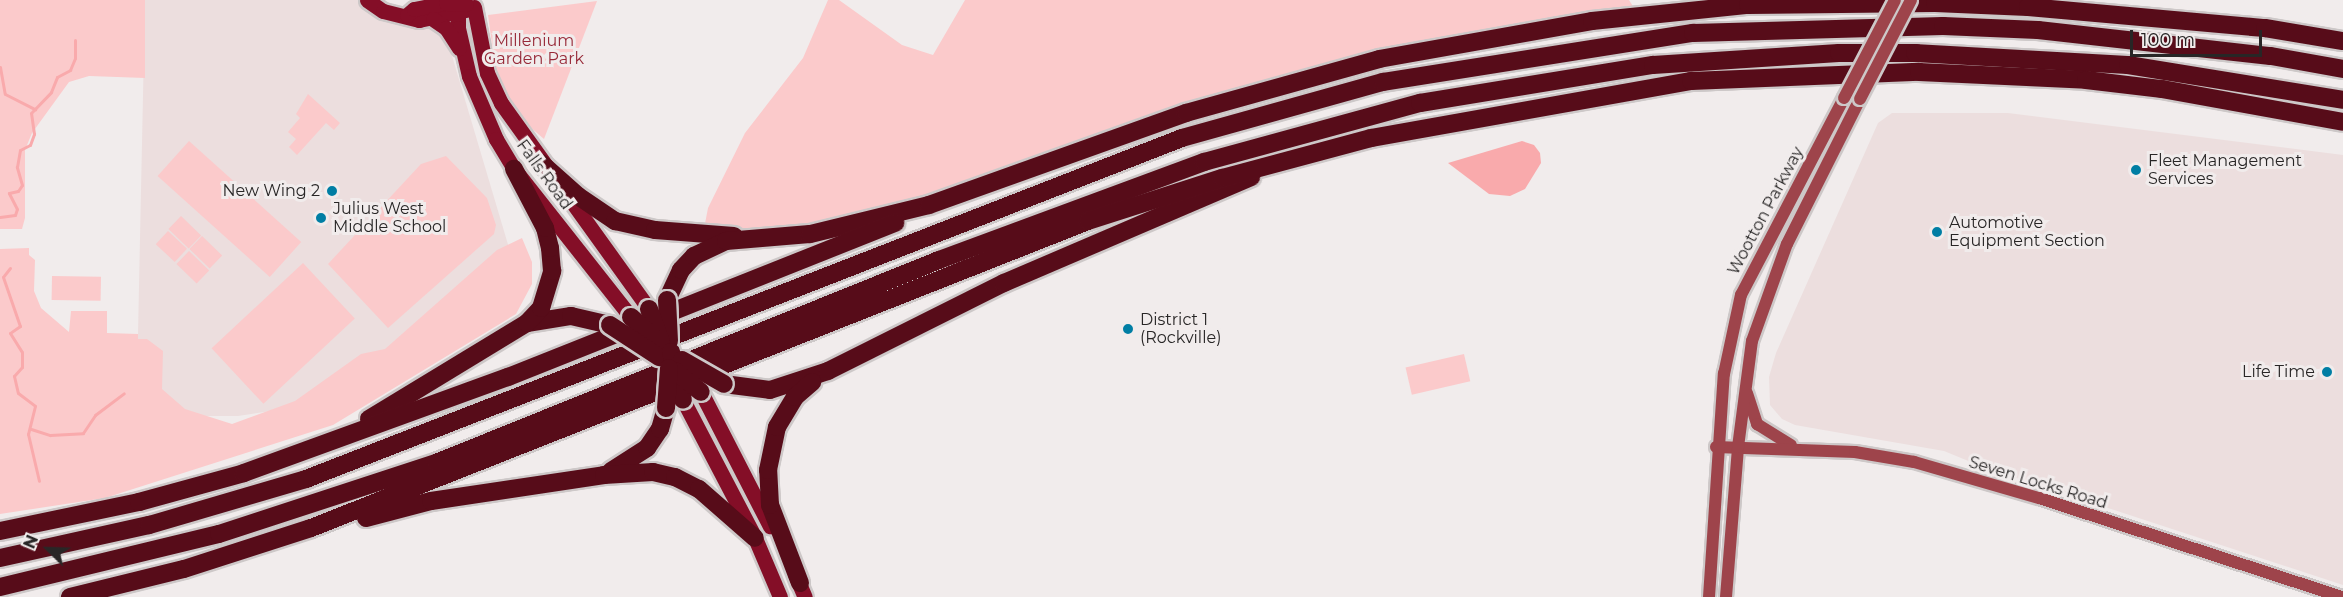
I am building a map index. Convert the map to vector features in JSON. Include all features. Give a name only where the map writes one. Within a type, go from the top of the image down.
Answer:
[{"type":"highway","points":[[541,164],[578,196],[615,220],[656,230],[747,237],[810,234],[918,207],[1186,113],[1378,58],[1592,21],[1748,5],[1935,3],[2028,7],[2265,28],[2343,41]]},
{"type":"highway","points":[[0,558],[149,525],[306,479],[1182,138],[1383,82],[1693,33],[1943,26],[2038,30],[2271,56],[2343,69]]},
{"type":"highway","points":[[0,587],[219,534],[436,463],[939,260],[1192,166],[1420,103],[1653,65],[1839,53],[1916,53],[2128,66],[2343,100]]},
{"type":"highway","points":[[70,597],[184,569],[311,528],[1088,221],[1268,165],[1371,138],[1691,81],[1919,72],[2086,80],[2162,89],[2343,122]]},
{"type":"highway","points":[[0,531],[139,502],[244,473],[508,377],[1039,165]]},
{"type":"highway","points":[[244,473],[374,417],[527,323],[571,316],[610,325],[724,384],[770,390],[828,371],[1112,234],[1242,184],[1268,165]]},
{"type":"highway","points":[[513,169],[545,228],[550,248],[549,290],[527,323]]},
{"type":"highway","points":[[604,474],[647,448],[675,404],[667,300],[681,270],[694,256],[726,241],[747,237]]},
{"type":"highway","points":[[649,309],[672,356]]},
{"type":"highway","points":[[631,317],[672,356],[701,392]]},
{"type":"highway","points":[[802,590],[770,505],[770,451],[777,427],[795,397],[828,371]]},
{"type":"highway","points":[[311,528],[432,501],[604,474],[636,472],[675,477],[721,505],[755,538]]},
{"type":"highway","points":[[0,550],[64,544]]},
{"type":"main road","points":[[367,0],[383,11],[433,19],[446,28],[464,56]]},
{"type":"main road","name":"Wootton Parkway","points":[[1708,597],[1716,447],[1724,374],[1741,295],[1895,0]]},
{"type":"main road","name":"Wootton Parkway","points":[[1726,597],[1745,383],[1770,284],[1911,0]]},
{"type":"main road","points":[[407,15],[414,9],[474,3]]},
{"type":"main road","name":"Falls Road","points":[[474,3],[487,73],[518,132],[649,309]]},
{"type":"main road","points":[[433,19],[457,5]]},
{"type":"main road","name":"Falls Road","points":[[457,5],[464,56],[482,108],[513,169],[631,317]]},
{"type":"main road","points":[[1745,383],[1757,424],[1783,442],[1806,449]]},
{"type":"main road","points":[[701,392],[802,590]]},
{"type":"main road","points":[[675,404],[755,538],[780,597]]},
{"type":"main road","name":"Seven Locks Road","points":[[1716,447],[1856,452],[1914,462],[2039,498],[2342,597]]},
{"type":"shaded area","name":"Julius West Middle School","points":[[145,0],[367,0],[383,11],[439,12],[512,258],[422,344],[291,408],[238,416],[181,416],[137,382]]},
{"type":"shaded area","points":[[1892,113],[2008,113],[2343,155],[2343,585],[1983,467],[1944,451],[1795,425],[1782,419],[1770,405],[1769,377],[1776,353],[1878,123]]},
{"type":"shaded area","points":[[1522,141],[1534,145],[1540,153],[1541,163],[1525,189],[1510,196],[1489,194],[1448,163]]},
{"type":"green space","points":[[0,0],[145,0],[145,78],[89,76],[69,82],[32,133],[25,150],[25,218],[22,229],[0,229]]},
{"type":"green space","points":[[828,0],[839,0],[902,45],[933,55],[965,0],[1629,0],[1639,16],[1379,59],[929,205],[810,234],[703,234],[708,208],[745,133],[803,58]]},
{"type":"green space","name":"Millenium Garden Park","points":[[597,1],[544,139],[500,101],[488,15]]},
{"type":"green space","points":[[308,94],[340,123],[334,130],[326,123],[297,155],[289,147],[296,139],[288,132],[300,118],[296,114]]},
{"type":"green space","points":[[189,141],[301,242],[270,277],[158,176]]},
{"type":"green space","points":[[446,156],[487,198],[496,225],[494,234],[388,328],[328,264],[421,164]]},
{"type":"green space","points":[[181,216],[201,235],[189,248],[168,229]]},
{"type":"green space","points":[[168,231],[187,249],[175,262],[156,244]]},
{"type":"green space","points":[[202,236],[222,255],[210,268],[189,249]]},
{"type":"green space","points":[[522,238],[532,262],[532,284],[516,314],[333,425],[105,498],[0,514],[0,249],[29,248],[29,255],[35,260],[34,291],[41,308],[69,332],[71,311],[107,311],[107,333],[138,334],[138,339],[147,339],[163,351],[162,389],[185,409],[232,424],[295,401],[361,354],[385,349],[497,250]]},
{"type":"green space","points":[[189,251],[209,270],[197,283],[176,264]]},
{"type":"green space","points":[[303,263],[355,319],[263,404],[212,348]]},
{"type":"green space","points":[[52,276],[101,277],[101,301],[52,300]]},
{"type":"green space","points":[[1464,354],[1470,381],[1412,395],[1406,367]]},
{"type":"waterway","points":[[0,217],[15,215],[17,209],[9,193],[18,191],[22,185],[17,167],[20,150],[30,145],[34,134],[31,113],[51,92],[57,77],[70,70],[75,58],[75,40]]},
{"type":"waterway","points":[[0,67],[5,94],[35,109]]},
{"type":"waterway","points":[[10,268],[3,277],[20,326],[10,333],[22,352],[22,367],[14,376],[18,393],[35,406],[28,434],[39,481]]},
{"type":"waterway","points":[[31,429],[50,435],[83,433],[95,415],[124,393]]},
{"type":"place","name":"Fleet Management Services","points":[[2136,170]]},
{"type":"place","name":"New Wing 2","points":[[332,191]]},
{"type":"place","name":"Julius West Middle School","points":[[321,218]]},
{"type":"place","name":"Automotive Equipment Section","points":[[1937,232]]},
{"type":"place","name":"District 1 (Rockville)","points":[[1128,329]]},
{"type":"place","name":"Life Time","points":[[2327,372]]}]
